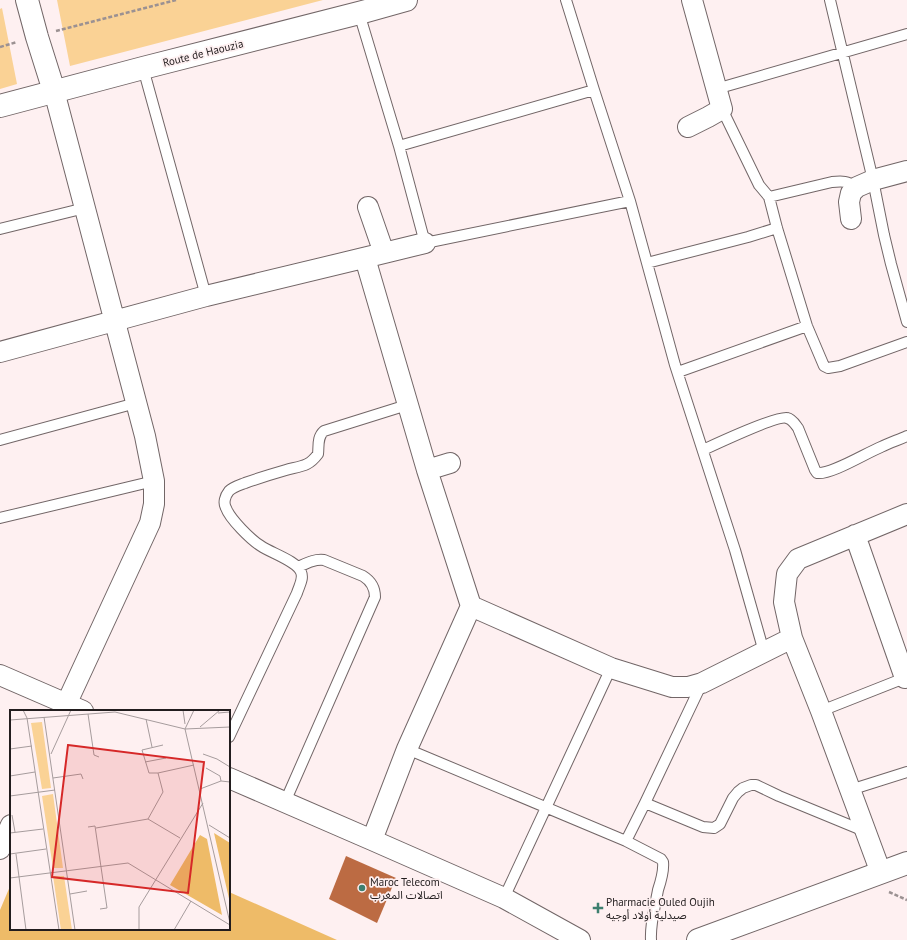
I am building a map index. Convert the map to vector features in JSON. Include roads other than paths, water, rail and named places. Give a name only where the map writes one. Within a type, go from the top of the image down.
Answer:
[{"type":"street","points":[[0,675],[71,708],[150,523],[154,504],[154,481],[145,436],[54,91],[27,0]]},
{"type":"street","name":"Route de Haouzia","points":[[0,106],[406,0]]},
{"type":"street","points":[[688,127],[708,118],[722,109],[692,0]]},
{"type":"street","points":[[851,219],[849,202],[851,193],[865,184],[907,171]]},
{"type":"street","points":[[368,207],[384,253]]},
{"type":"street","points":[[0,352],[206,296],[425,243]]},
{"type":"street","points":[[365,258],[407,405],[471,606],[407,749],[372,840]]},
{"type":"street","points":[[427,470],[450,463]]},
{"type":"street","points":[[881,873],[821,711],[792,638],[784,602],[787,574],[798,559],[907,514]]},
{"type":"street","points":[[855,535],[906,678]]},
{"type":"street","points":[[471,606],[611,668],[672,687],[688,687],[702,683],[792,638]]},
{"type":"street","points":[[230,778],[504,898],[580,940]]},
{"type":"street","points":[[0,849],[10,827]]},
{"type":"street","points":[[698,940],[720,936],[907,863]]},
{"type":"lane","points":[[566,0],[630,201],[678,372],[735,550],[764,652]]},
{"type":"lane","points":[[830,0],[843,52],[865,184],[884,235],[890,264],[907,322]]},
{"type":"lane","points":[[359,13],[425,243],[630,201]]},
{"type":"lane","points":[[716,89],[907,34]]},
{"type":"lane","points":[[143,68],[206,296]]},
{"type":"lane","points":[[398,146],[594,90]]},
{"type":"lane","points":[[722,109],[759,186],[769,197],[807,326],[824,366],[828,368],[840,366],[907,342]]},
{"type":"lane","points":[[769,197],[832,182],[840,181],[865,184]]},
{"type":"lane","points":[[0,230],[85,208]]},
{"type":"lane","points":[[647,263],[777,228]]},
{"type":"lane","points":[[678,372],[807,326]]},
{"type":"lane","points":[[0,440],[136,403]]},
{"type":"lane","points":[[230,735],[297,593],[302,578],[302,573],[293,563],[271,553],[253,541],[225,508],[224,500],[229,491],[239,485],[306,465],[318,454],[320,434],[324,431],[407,405]]},
{"type":"lane","points":[[703,450],[769,421],[783,417],[795,423],[815,470],[817,473],[820,473],[845,464],[881,446],[907,436]]},
{"type":"lane","points":[[0,518],[154,481]]},
{"type":"lane","points":[[285,802],[375,597],[373,586],[363,576],[324,560],[312,561],[298,567]]},
{"type":"lane","points":[[504,898],[611,668]]},
{"type":"lane","points":[[821,711],[906,678]]},
{"type":"lane","points":[[626,841],[702,683]]},
{"type":"lane","points":[[407,749],[626,841],[656,856],[663,862],[663,872],[651,924],[651,940]]},
{"type":"lane","points":[[850,790],[907,772]]},
{"type":"lane","points":[[645,803],[703,827],[714,828],[720,824],[738,792],[743,788],[756,785],[866,832]]},
{"type":"place","name":"Maroc Telecom اتصالات المغرب","points":[[362,888]]},
{"type":"place","name":"Pharmacie Ouled Oujih صيدلية أولاد أوجيه","points":[[598,908]]}]
